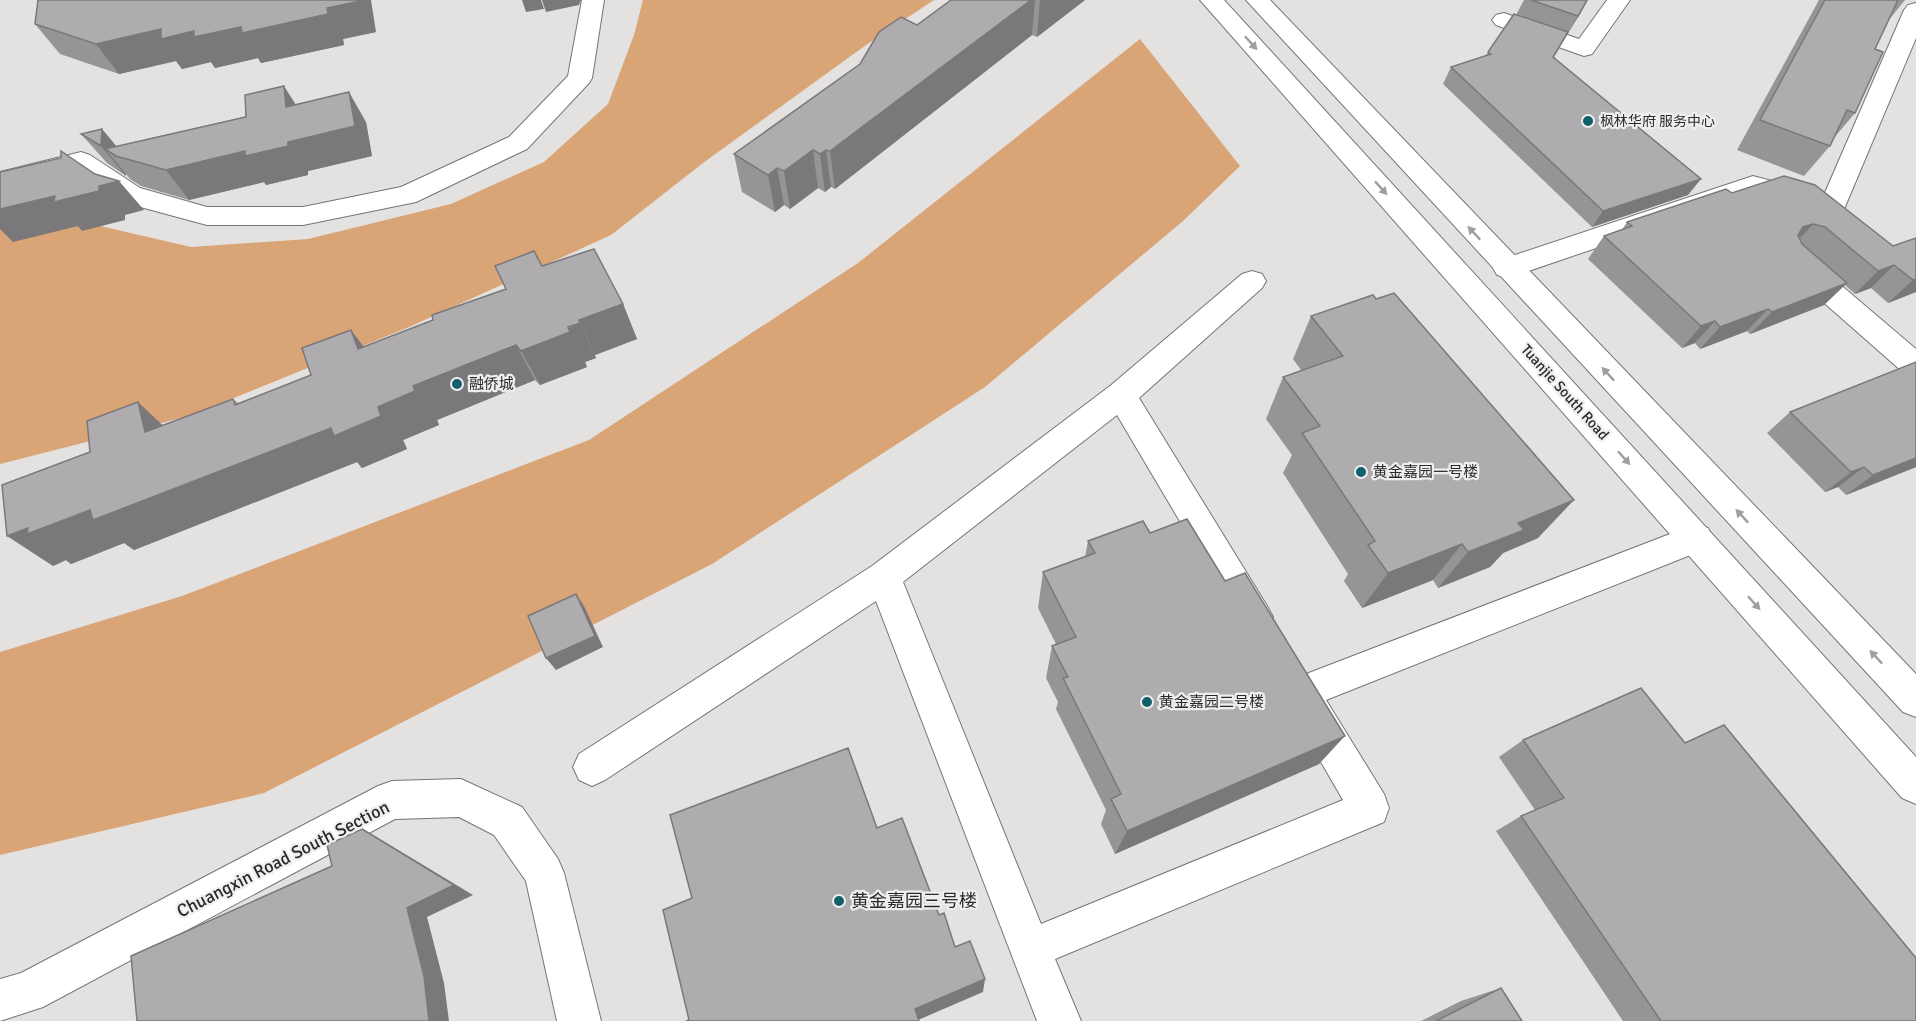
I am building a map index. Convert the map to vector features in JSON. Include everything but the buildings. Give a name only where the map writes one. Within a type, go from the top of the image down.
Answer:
[{"type":"street","points":[[0,181],[81,161],[131,195],[207,216],[303,216],[407,195],[518,143],[580,78],[593,0]]},
{"type":"street","name":"Tuanjie South Road","points":[[1211,0],[1916,785]]},
{"type":"street","points":[[1257,0],[1916,700]]},
{"type":"street","points":[[1504,20],[1584,49],[1619,0]]},
{"type":"street","points":[[1507,268],[1753,185],[1832,207],[1916,10]]},
{"type":"street","points":[[1793,259],[1916,366]]},
{"type":"street","points":[[592,767],[884,577],[1121,395],[1252,281]]},
{"type":"street","points":[[1030,949],[1370,808],[1121,395]]},
{"type":"street","points":[[1285,667],[1696,538]]},
{"type":"street","points":[[884,577],[1059,1021]]},
{"type":"street","name":"Chuangxin Road South Section","points":[[0,1000],[28,992],[392,800],[461,798],[508,821],[544,873],[579,1021]]},
{"type":"shaded area","points":[[643,0],[934,0],[866,45],[703,163],[611,235],[407,328],[189,416],[0,464],[0,215],[96,225],[191,247],[308,239],[451,204],[544,162],[608,104],[634,35]]},
{"type":"shaded area","points":[[1140,39],[1240,166],[1183,221],[985,387],[712,564],[264,793],[0,855],[0,652],[182,596],[589,440],[858,263]]},
{"type":"place","name":"枫林华府 服务中心","points":[[1588,121]]},
{"type":"place","name":"融侨城","points":[[457,384]]},
{"type":"place","name":"黄金嘉园一号楼","points":[[1361,472]]},
{"type":"place","name":"黄金嘉园二号楼","points":[[1147,702]]},
{"type":"place","name":"黄金嘉园三号楼","points":[[839,901]]}]
